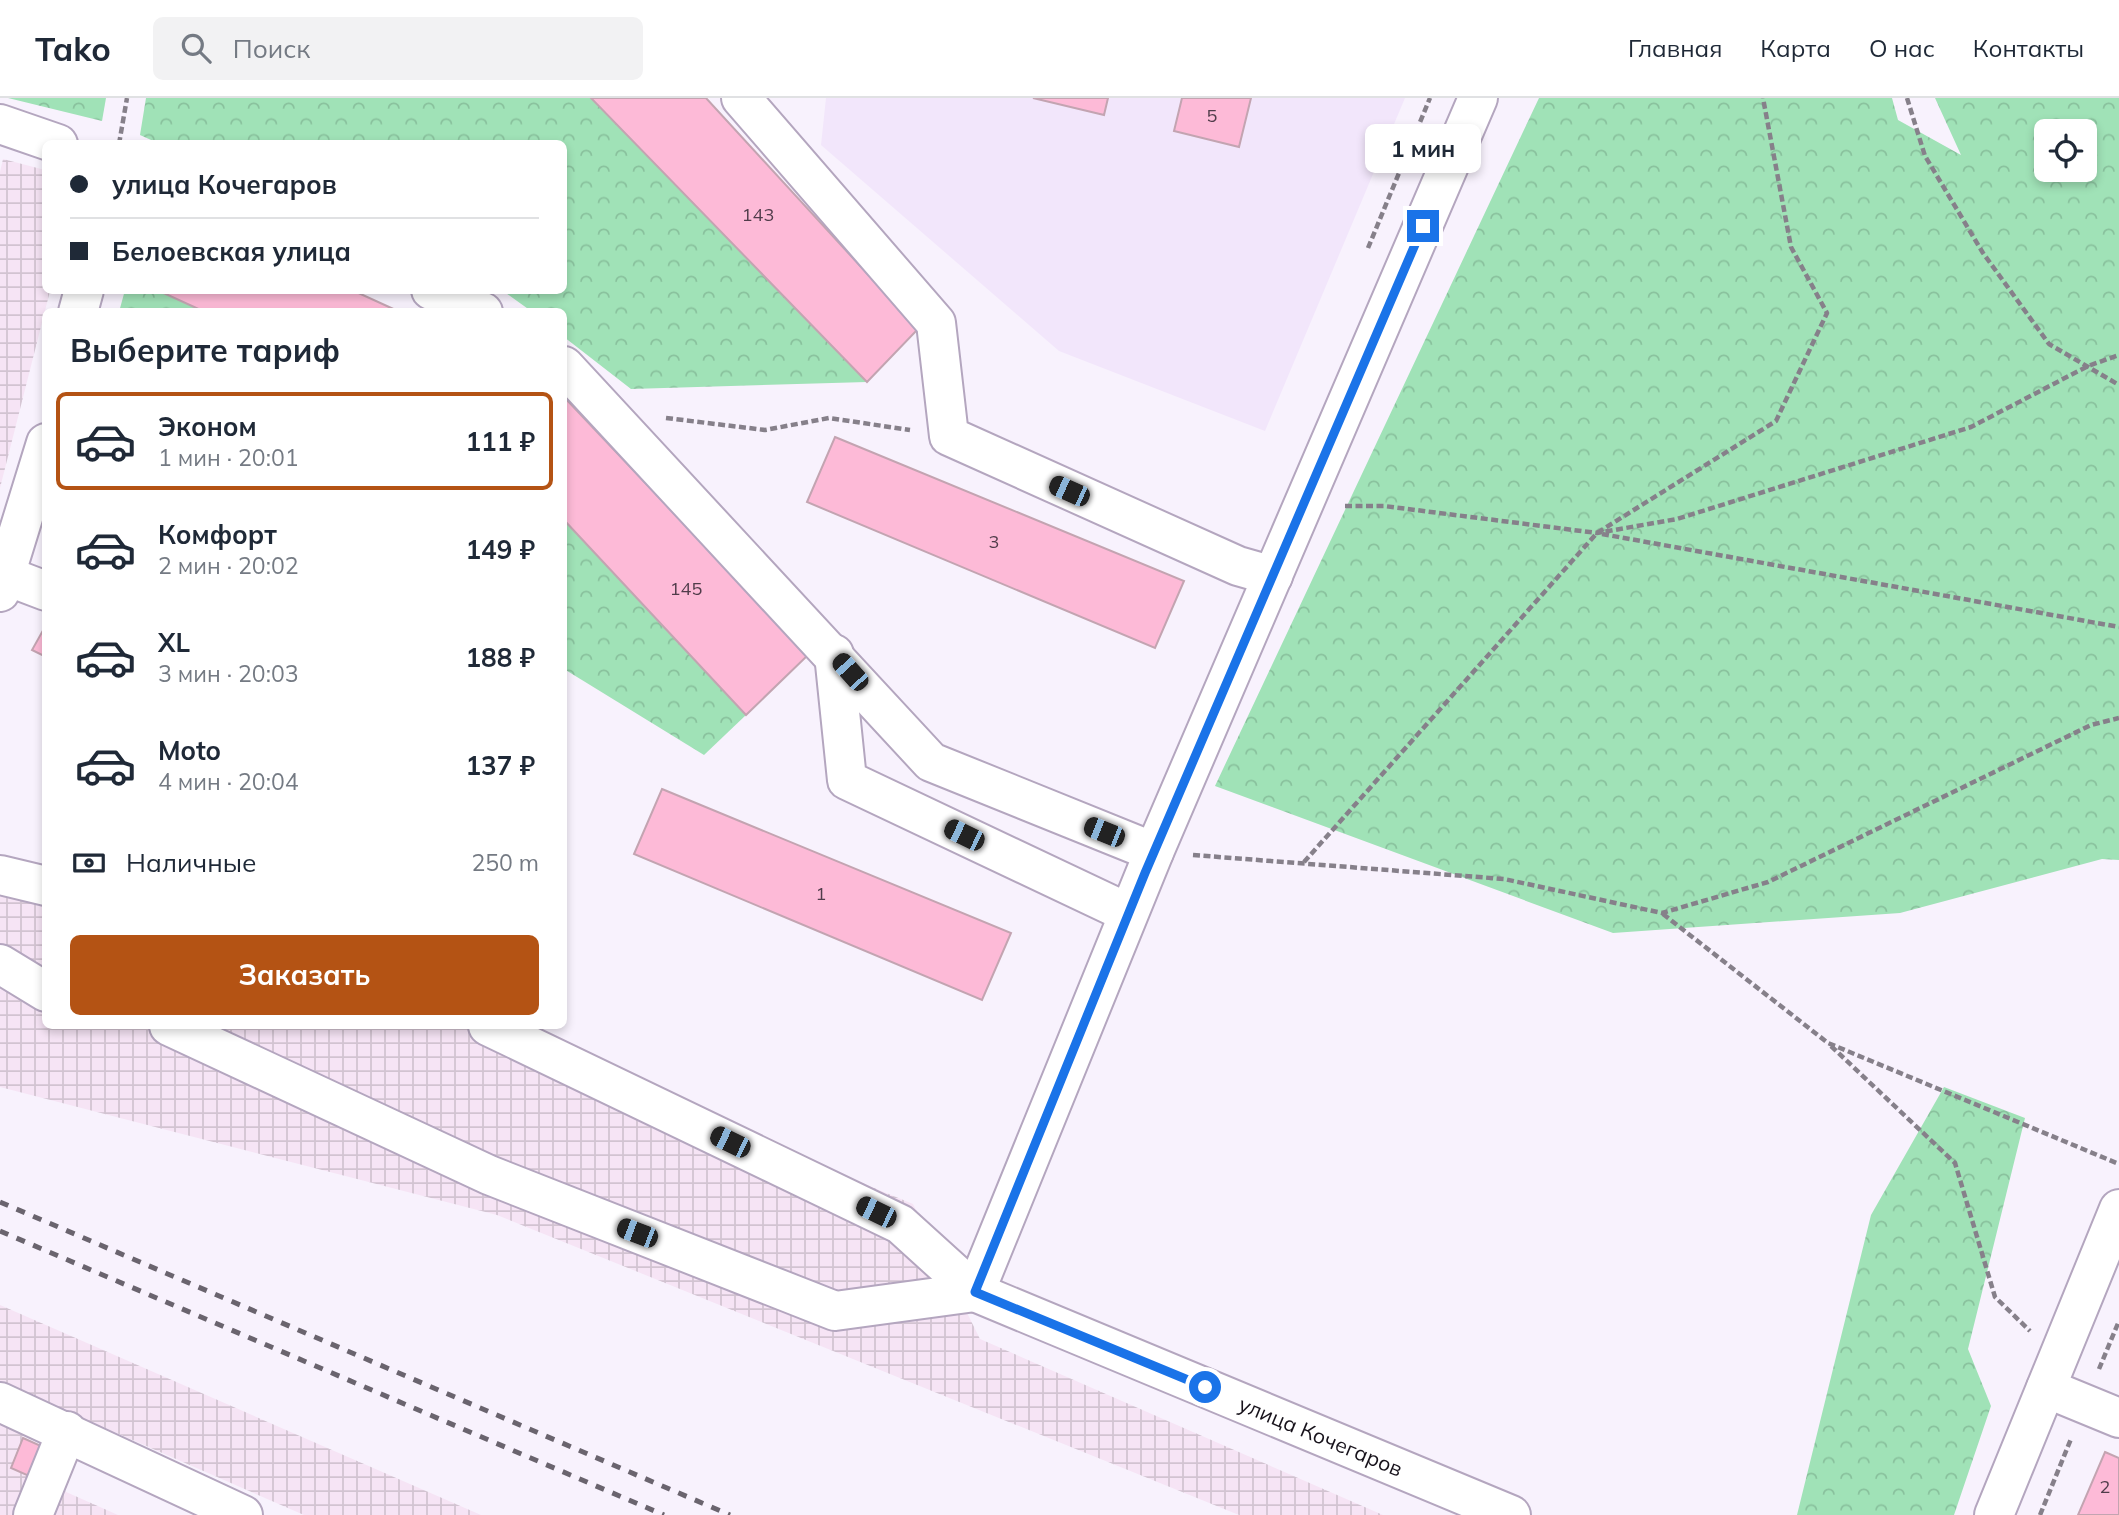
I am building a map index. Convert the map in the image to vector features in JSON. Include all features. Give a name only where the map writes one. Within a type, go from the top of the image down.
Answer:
[{"type":"street","points":[[741,98],[936,323],[949,436],[1238,566],[1273,576]]},
{"type":"street","points":[[975,1292],[1128,913],[1478,98]]},
{"type":"street","points":[[0,124],[46,140]]},
{"type":"street","points":[[441,294],[474,308]]},
{"type":"street","points":[[567,369],[834,654],[931,762],[1154,852]]},
{"type":"street","points":[[42,458],[2,584],[42,590]]},
{"type":"street","points":[[834,654],[847,780],[1128,913]]},
{"type":"street","points":[[0,875],[42,885]]},
{"type":"street","points":[[0,964],[42,990]]},
{"type":"street","points":[[175,1029],[489,1175],[835,1311],[975,1292]]},
{"type":"street","points":[[494,1029],[900,1224],[975,1292]]},
{"type":"street","points":[[1994,1515],[2119,1209]]},
{"type":"street","name":"улица Кочегаров","points":[[975,1292],[1510,1515]]},
{"type":"street","points":[[2052,1373],[2119,1418]]},
{"type":"street","points":[[0,1402],[243,1515]]},
{"type":"street","points":[[33,1515],[67,1431]]},
{"type":"path","points":[[120,140],[127,98]]},
{"type":"path","points":[[1304,862],[1597,533],[1776,421],[1827,313],[1791,247],[1763,98]]},
{"type":"path","points":[[1907,98],[1925,156],[1983,253],[2049,344],[2119,385]]},
{"type":"path","points":[[1597,533],[1677,519],[1971,428],[2088,366],[2119,355]]},
{"type":"path","points":[[606,411],[765,430],[829,418],[949,436]]},
{"type":"path","points":[[1303,506],[1384,506],[1597,533],[2119,627]]},
{"type":"path","points":[[1662,913],[1768,882],[2091,725],[2119,718]]},
{"type":"path","points":[[1154,852],[1504,879],[1662,913],[1828,1043],[1955,1163],[1995,1297],[2052,1373]]},
{"type":"path","points":[[1828,1043],[2119,1164]]},
{"type":"shaded area","points":[[826,98],[1405,98],[1265,431],[1059,351],[821,145]]},
{"type":"shaded area","points":[[3,159],[42,169],[42,294],[49,294],[46,308],[42,308],[42,323],[0,488],[0,172]]},
{"type":"shaded area","points":[[0,884],[42,892],[42,1029],[489,1029],[913,1204],[980,1339],[1383,1515],[1239,1515],[497,1215],[0,1087]]},
{"type":"shaded area","points":[[0,1305],[481,1515],[304,1515],[0,1382]]},
{"type":"shaded area","points":[[0,1418],[22,1427],[23,1438],[41,1446],[30,1476],[118,1515],[0,1515]]},
{"type":"green space","points":[[8,98],[106,98],[102,121]]},
{"type":"green space","points":[[146,98],[592,98],[867,382],[631,389],[567,339],[567,308],[527,308],[507,294],[567,294],[567,140],[151,140],[140,135]]},
{"type":"green space","points":[[1539,98],[1892,98],[1898,120],[1961,155],[1935,98],[2119,98],[2119,860],[2102,859],[1900,913],[1613,933],[1215,786]]},
{"type":"green space","points":[[124,294],[164,294],[198,308],[120,308]]},
{"type":"green space","points":[[567,523],[746,715],[704,755],[567,671]]},
{"type":"green space","points":[[1944,1087],[2025,1118],[1968,1349],[1991,1406],[1954,1515],[1797,1515],[1871,1215]]},
{"type":"building","points":[[591,98],[706,98],[918,329],[867,382]]},
{"type":"building","points":[[1033,98],[1108,98],[1104,115]]},
{"type":"building","points":[[1182,98],[1251,98],[1239,147],[1174,131]]},
{"type":"building","points":[[166,294],[361,294],[391,308],[196,308]]},
{"type":"building","points":[[567,400],[808,655],[746,715],[567,523]]},
{"type":"building","points":[[835,437],[1184,581],[1155,648],[807,502]]},
{"type":"building","points":[[42,632],[42,655],[32,650]]},
{"type":"building","points":[[662,789],[1011,933],[982,1000],[634,854]]},
{"type":"building","points":[[23,1438],[41,1446],[29,1476],[11,1468]]},
{"type":"building","points":[[2105,1452],[2119,1458],[2119,1515],[2078,1515]]},
{"type":"railway","points":[[0,1202],[730,1515]]},
{"type":"railway","points":[[0,1231],[664,1515]]},
{"type":"route","points":[[1205,1387],[975,1292],[1128,913],[1423,226]]}]
